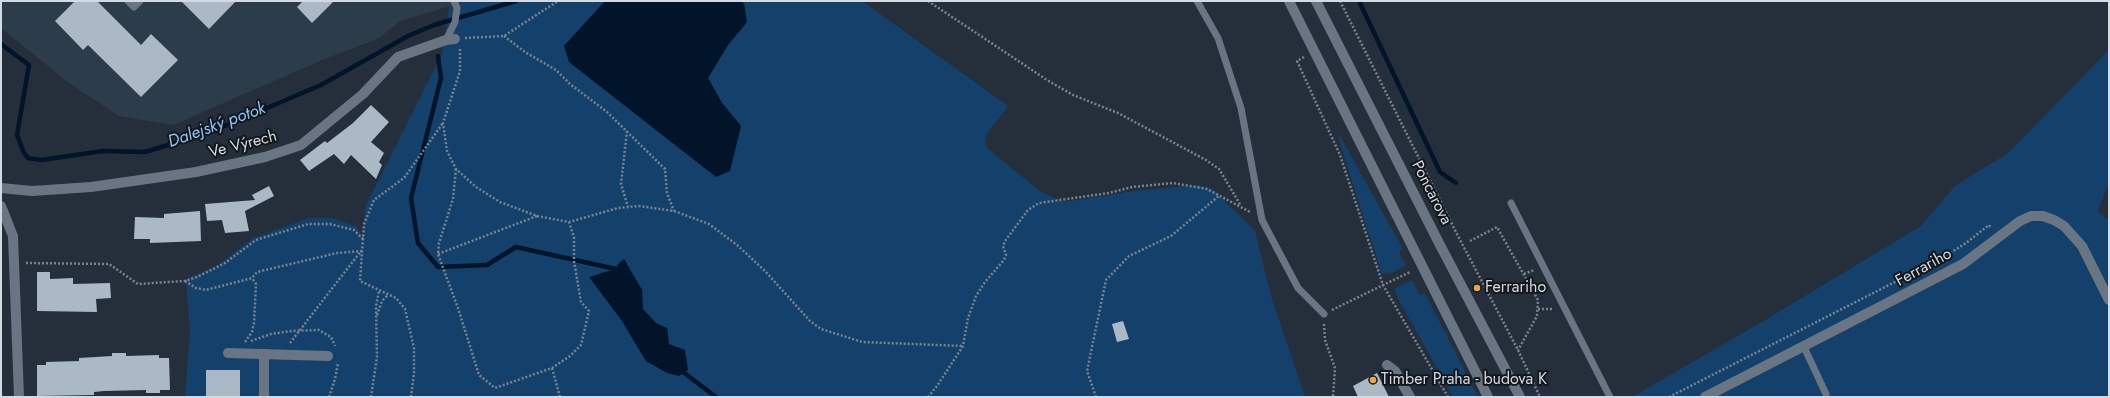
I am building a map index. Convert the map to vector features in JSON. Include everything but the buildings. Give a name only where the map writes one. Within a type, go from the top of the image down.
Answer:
[{"type":"street","points":[[1289,1],[1419,256],[1488,397]]},
{"type":"street","name":"Poncarova","points":[[1316,1],[1440,245],[1520,397]]},
{"type":"street","name":"Ve Výrech","points":[[1,188],[32,191],[91,187],[196,172],[265,158],[301,145],[363,94],[398,57],[451,39]]},
{"type":"street","points":[[1,206],[13,236],[18,397]]},
{"type":"street","name":"Ferrariho","points":[[1705,397],[1963,264],[2020,221],[2031,216],[2048,218],[2064,226],[2082,246],[2088,267],[2109,300]]},
{"type":"street","points":[[228,353],[328,356]]},
{"type":"street","points":[[264,354],[264,397]]},
{"type":"street","points":[[1387,365],[1395,371],[1410,397]]},
{"type":"lane","points":[[128,1],[134,7],[140,1]]},
{"type":"lane","points":[[451,39],[451,32],[455,22],[457,8],[454,1]]},
{"type":"lane","points":[[1197,1],[1218,38],[1241,108],[1262,220],[1298,288],[1324,314]]},
{"type":"lane","points":[[1512,203],[1610,397]]},
{"type":"lane","points":[[1804,347],[1826,394]]},
{"type":"path","points":[[451,39],[504,36],[558,1]]},
{"type":"path","points":[[928,1],[1047,80],[1073,95],[1118,113],[1206,160],[1219,169],[1242,207]]},
{"type":"path","points":[[1340,1],[1458,236],[1518,350],[1540,397]]},
{"type":"path","points":[[504,36],[525,52],[556,70],[570,84],[607,112],[665,169],[667,193],[674,211]]},
{"type":"path","points":[[410,397],[414,373],[414,348],[405,310],[396,298],[360,281],[363,239],[366,216],[374,200],[404,178],[443,123],[460,71],[462,51],[451,39]]},
{"type":"path","points":[[1315,52],[1297,61],[1340,155],[1383,285],[1448,397]]},
{"type":"path","points":[[443,123],[447,151],[456,169],[476,188],[500,202],[537,216],[570,222],[628,207],[639,206],[674,211],[709,224],[737,245],[764,271],[810,321],[821,329],[862,342],[963,346]]},
{"type":"path","points":[[627,131],[620,184],[628,207]]},
{"type":"path","points":[[456,169],[453,199],[439,243],[438,254],[458,308],[479,375],[495,388],[552,368],[570,356],[580,345],[590,311],[581,302],[574,261],[574,237],[570,222]]},
{"type":"path","points":[[928,397],[963,346],[968,318],[976,296],[985,282],[1004,260],[1006,255],[1003,246],[1004,241],[1028,210],[1039,203],[1075,199],[1152,185],[1173,183],[1207,189],[1242,207],[1262,220]]},
{"type":"path","points":[[1096,397],[1087,371],[1106,280],[1129,256],[1171,236],[1220,195]]},
{"type":"path","points":[[438,254],[537,216]]},
{"type":"path","points":[[14,262],[109,264],[138,284],[185,280],[212,271],[256,240],[308,224],[330,224],[354,230],[363,239]]},
{"type":"path","points":[[1669,397],[1944,257],[1966,243],[1988,225],[1994,231]]},
{"type":"path","points":[[1470,241],[1497,227],[1538,300],[1537,316],[1518,350]]},
{"type":"path","points":[[185,280],[196,288],[206,290],[252,278],[257,272],[337,253],[362,251]]},
{"type":"path","points":[[282,354],[362,251]]},
{"type":"path","points":[[1333,397],[1335,368],[1325,340],[1324,314],[1410,272]]},
{"type":"path","points":[[243,353],[244,343],[252,332],[254,323],[256,284],[252,278]]},
{"type":"path","points":[[371,397],[377,356],[376,306],[379,291]]},
{"type":"path","points":[[376,318],[382,301],[388,295]]},
{"type":"path","points":[[1538,309],[1551,310],[1564,306]]},
{"type":"path","points":[[552,368],[560,397]]},
{"type":"shaded area","points":[[1,1],[467,1],[400,21],[379,38],[320,61],[173,125],[119,116],[69,83],[1,28]]},
{"type":"shaded area","points":[[467,1],[605,1],[564,46],[737,137],[741,126],[722,103],[708,78],[728,45],[747,22],[744,4],[741,1],[862,1],[1008,106],[988,132],[985,141],[987,148],[1041,192],[1064,202],[1134,191],[1198,185],[1213,189],[1255,231],[1271,296],[1305,397],[185,397],[190,331],[186,279],[217,266],[253,238],[309,218],[333,218],[357,227],[363,238],[365,207],[442,54],[449,7]],"holes":[[[624,260],[642,290],[643,309],[656,323],[667,328],[669,344],[646,361],[622,321],[599,273],[616,269]]]},
{"type":"shaded area","points":[[605,1],[741,1],[744,4],[747,22],[728,45],[708,78],[722,103],[741,126],[730,171],[716,177],[569,62],[564,46]]},
{"type":"shaded area","points":[[2109,50],[2109,182],[2098,211],[2109,221],[2109,397],[1632,397],[1767,319],[1921,226],[1955,186],[2008,153]]},
{"type":"shaded area","points":[[1338,136],[1340,136],[1403,249],[1399,252],[1406,265],[1390,274],[1388,272],[1382,274]]},
{"type":"shaded area","points":[[624,259],[642,290],[643,309],[656,323],[667,328],[669,344],[685,350],[688,370],[679,376],[667,373],[646,361],[622,321],[589,277],[616,269],[618,264]]},
{"type":"shaded area","points":[[1412,280],[1420,295],[1425,293],[1478,397],[1453,397],[1395,293],[1395,288]]},
{"type":"waterway","name":"Dalejský potok","points":[[1,44],[29,65],[17,135],[24,153],[28,158],[41,160],[103,151],[145,152],[227,125],[321,85],[408,36],[434,25],[516,1]]},
{"type":"waterway","points":[[1359,1],[1440,172],[1456,183]]},
{"type":"waterway","points":[[438,56],[441,78],[411,198],[418,243],[438,267],[487,265],[516,247],[616,269],[619,274]]},
{"type":"waterway","points":[[679,369],[716,397]]},
{"type":"place","name":"Ferrariho","points":[[1477,288]]},
{"type":"place","name":"Timber Praha - budova K","points":[[1373,380]]}]
